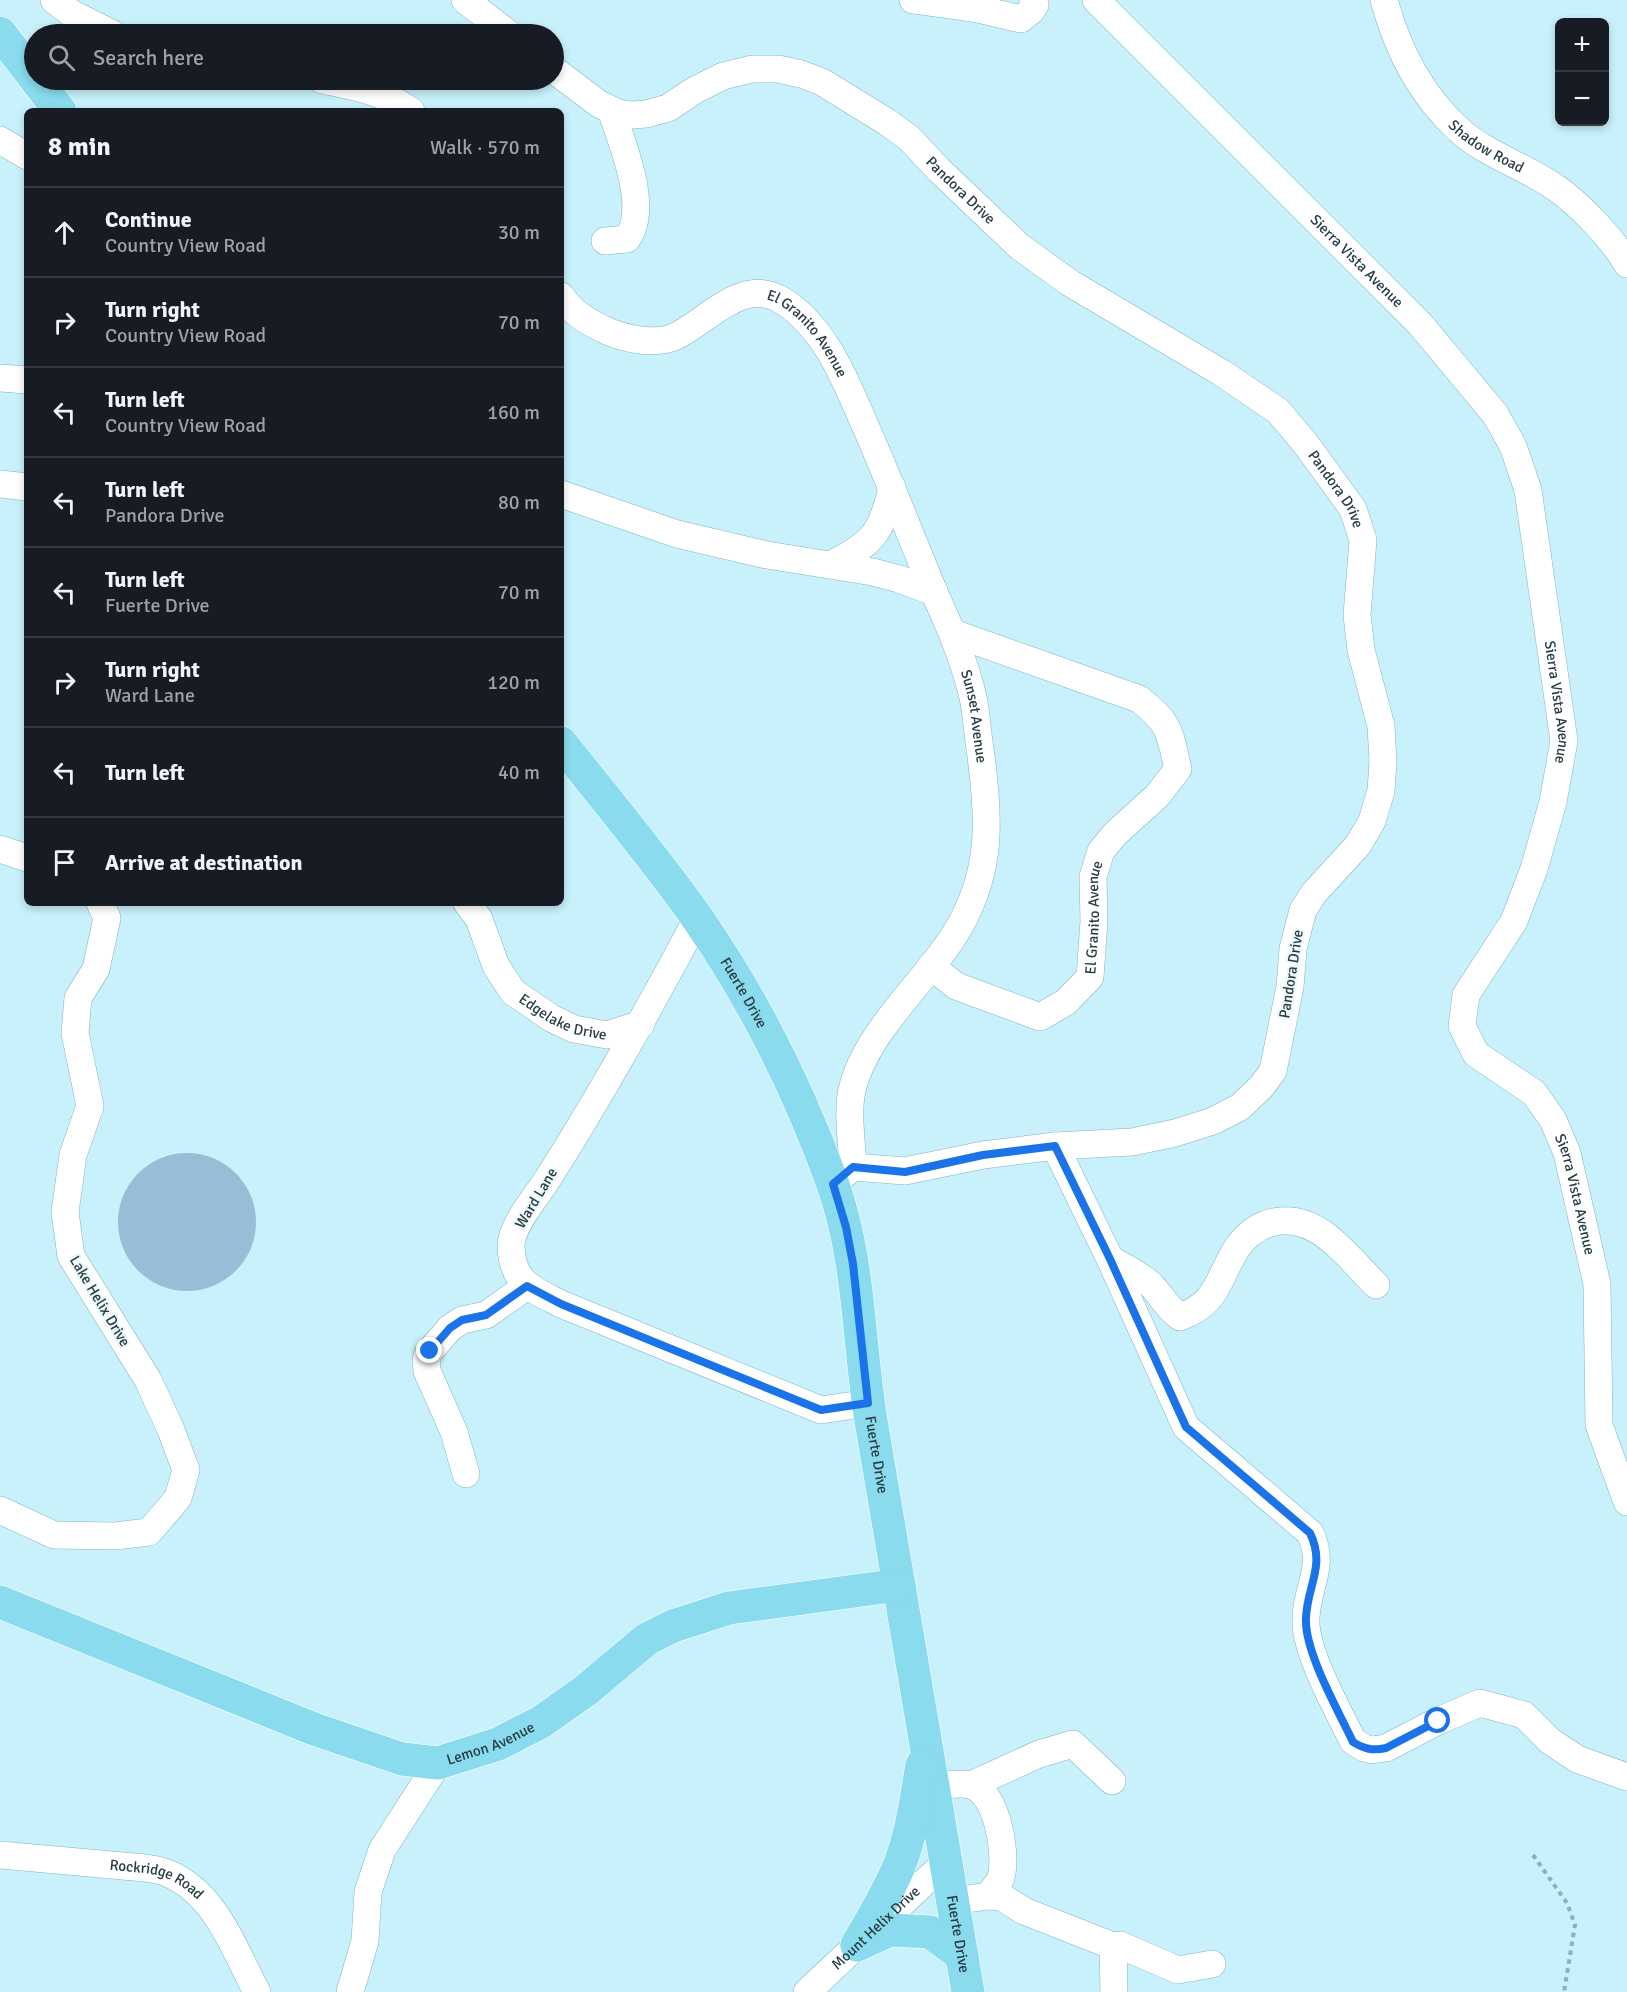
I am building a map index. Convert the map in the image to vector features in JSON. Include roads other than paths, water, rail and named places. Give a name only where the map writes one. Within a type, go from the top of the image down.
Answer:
[{"type":"main road","points":[[0,33],[24,65]]},
{"type":"main road","points":[[44,90],[58,108]]},
{"type":"main road","name":"Fuerte Drive","points":[[564,747],[697,918],[749,1003],[799,1101],[843,1175],[846,1227],[853,1264],[868,1403],[968,1992]]},
{"type":"main road","name":"Lemon Avenue","points":[[0,1602],[314,1729],[402,1759],[438,1763],[498,1744],[541,1722],[585,1691],[647,1639],[682,1622],[729,1608],[899,1585]]},
{"type":"main road","points":[[857,1945],[899,1866],[911,1826],[926,1742]]},
{"type":"main road","points":[[857,1945],[890,1930],[920,1930],[930,1932],[962,1955]]},
{"type":"street","points":[[54,0],[71,13],[93,24]]},
{"type":"street","points":[[465,0],[496,24]]},
{"type":"street","points":[[913,0],[978,9],[1021,18],[1032,11],[1035,5],[1033,0]]},
{"type":"street","name":"Sierra Vista Avenue","points":[[1096,0],[1420,324],[1495,414],[1517,457],[1528,490],[1564,741],[1552,802],[1534,869],[1514,921],[1466,995],[1462,1026],[1476,1054],[1534,1093],[1553,1120],[1567,1153],[1597,1284],[1599,1425],[1627,1502]]},
{"type":"street","name":"Shadow Road","points":[[1384,0],[1411,70],[1428,96],[1458,130],[1492,154],[1555,187],[1586,213],[1627,264]]},
{"type":"street","name":"Pandora Drive","points":[[564,78],[599,104],[611,110],[632,115],[668,108],[695,90],[723,76],[752,69],[778,69],[822,82],[909,138],[939,170],[1020,247],[1070,283],[1222,373],[1278,411],[1318,460],[1353,509],[1362,540],[1357,615],[1361,650],[1381,726],[1383,761],[1381,791],[1372,821],[1358,845],[1314,893],[1303,910],[1293,949],[1290,987],[1273,1071],[1261,1087],[1240,1107],[1204,1124],[1175,1133],[1132,1142],[1055,1146],[983,1155],[905,1172],[843,1175]]},
{"type":"street","points":[[365,90],[390,99],[406,108]]},
{"type":"street","points":[[605,241],[627,239],[634,230],[637,213],[633,181],[611,110]]},
{"type":"street","points":[[0,140],[24,154]]},
{"type":"street","name":"El Granito Avenue","points":[[564,301],[568,308],[580,318],[618,336],[636,340],[673,337],[729,302],[750,294],[765,292],[799,312],[840,370],[892,487],[934,592]]},
{"type":"street","points":[[0,378],[24,380]]},
{"type":"street","points":[[0,484],[24,487]]},
{"type":"street","points":[[830,565],[856,552],[877,533],[886,512],[892,487]]},
{"type":"street","points":[[564,495],[677,534],[767,555],[873,572],[934,592]]},
{"type":"street","name":"Sunset Avenue","points":[[843,1175],[852,1092],[860,1064],[882,1031],[948,945],[972,900],[980,878],[987,834],[986,790],[974,701],[953,633],[934,592]]},
{"type":"street","name":"El Granito Avenue","points":[[931,966],[956,986],[1040,1017],[1066,1002],[1090,977],[1094,921],[1093,877],[1101,851],[1115,834],[1157,796],[1178,769],[1169,729],[1158,714],[1139,699],[953,633]]},
{"type":"street","points":[[0,849],[24,857]]},
{"type":"street","name":"Lake Helix Drive","points":[[0,1510],[54,1535],[115,1536],[149,1532],[178,1498],[186,1470],[148,1380],[71,1256],[65,1212],[73,1155],[90,1106],[75,1033],[78,998],[96,969],[107,918],[101,906]]},
{"type":"street","name":"Edgelake Drive","points":[[470,906],[479,919],[496,966],[513,992],[550,1018],[574,1029],[608,1035],[641,1024]]},
{"type":"street","name":"Ward Lane","points":[[527,1286],[518,1276],[511,1245],[518,1224],[587,1117],[641,1024],[697,918]]},
{"type":"street","points":[[1055,1146],[1110,1259],[1186,1427],[1310,1533],[1317,1548],[1316,1568],[1306,1618],[1309,1646],[1353,1742],[1372,1750],[1386,1748],[1438,1721],[1480,1703],[1524,1715],[1550,1741],[1577,1759],[1627,1777]]},
{"type":"street","points":[[1110,1259],[1137,1274],[1152,1286],[1168,1308],[1180,1317],[1194,1312],[1211,1299],[1238,1247],[1251,1234],[1266,1223],[1285,1220],[1301,1222],[1329,1238],[1376,1285]]},
{"type":"street","points":[[466,1474],[454,1432],[427,1371],[426,1359],[450,1328],[462,1320],[486,1315],[527,1286],[561,1304],[821,1410],[868,1403]]},
{"type":"street","points":[[933,1786],[972,1785],[1039,1754],[1073,1744],[1112,1781]]},
{"type":"street","points":[[350,1992],[365,1941],[368,1892],[382,1850],[438,1763]]},
{"type":"street","points":[[972,1785],[990,1803],[997,1819],[1003,1853],[1002,1874],[988,1896]]},
{"type":"street","name":"Rockridge Road","points":[[0,1855],[145,1868],[167,1873],[194,1889],[213,1909],[258,1992]]},
{"type":"street","name":"Mount Helix Drive","points":[[807,1992],[946,1862]]},
{"type":"street","points":[[953,1901],[988,1896],[1002,1897],[1024,1911],[1113,1946],[1120,1945],[1178,1971],[1212,1964]]},
{"type":"street","points":[[1113,1946],[1114,1992]]}]
